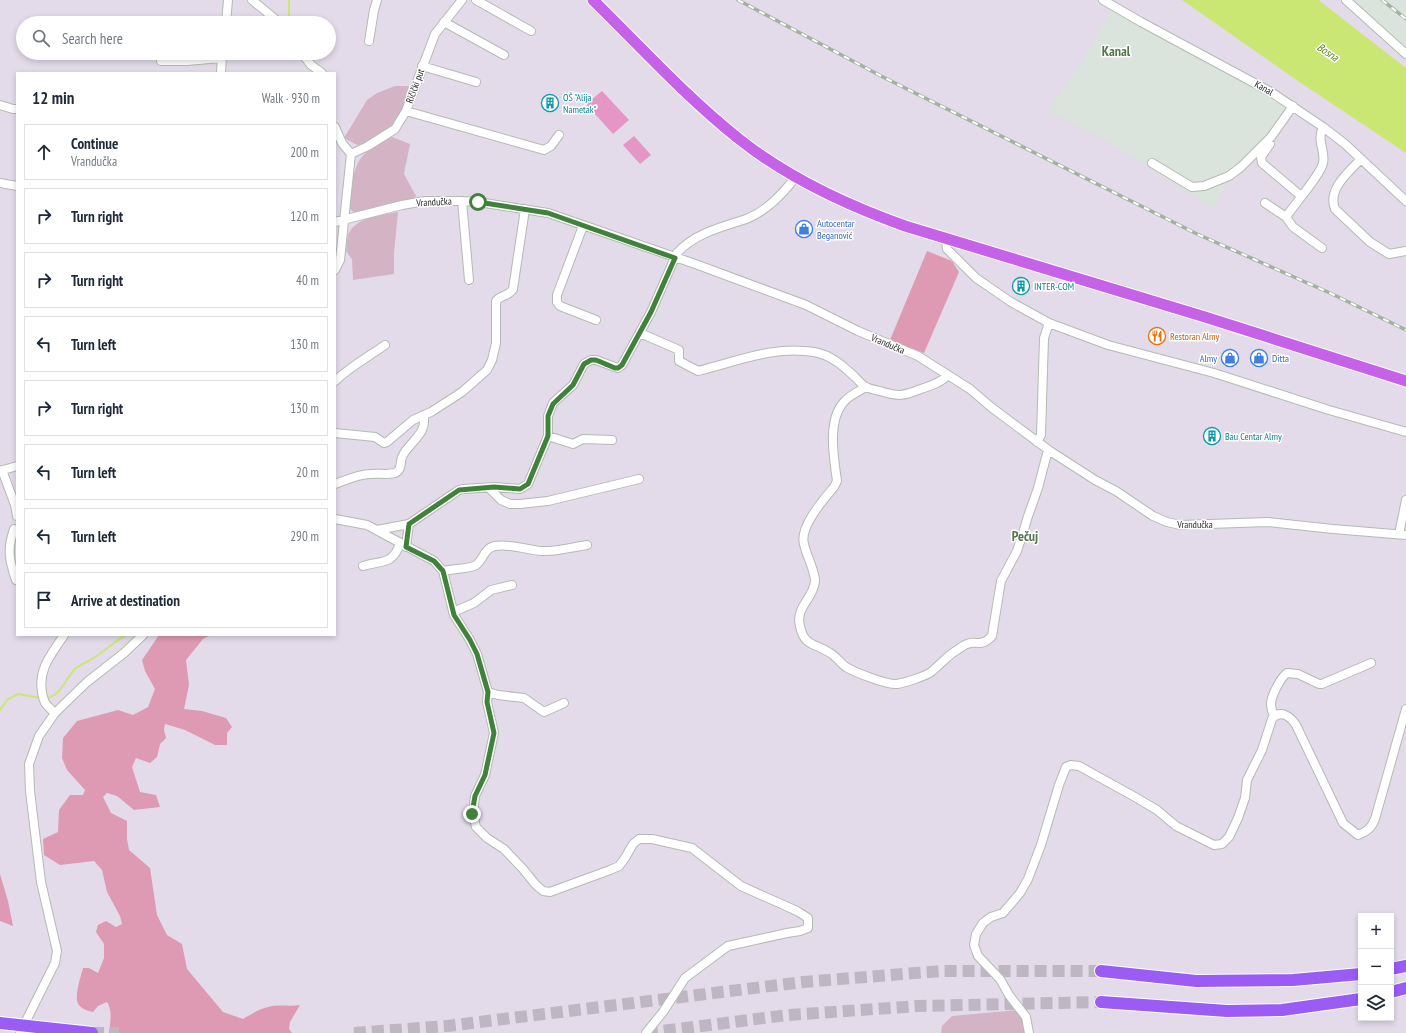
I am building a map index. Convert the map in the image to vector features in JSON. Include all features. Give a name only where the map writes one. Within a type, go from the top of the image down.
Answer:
[{"type":"highway","points":[[1394,968],[1406,966]]},
{"type":"highway","points":[[1101,971],[1196,981],[1293,980],[1358,974]]},
{"type":"highway","points":[[1394,991],[1406,988]]},
{"type":"highway","points":[[1101,1002],[1226,1011],[1282,1010],[1358,999]]},
{"type":"highway","points":[[0,1023],[92,1033]]},
{"type":"main road","points":[[593,0],[675,82],[723,126],[759,154],[825,193],[862,210],[905,226],[1205,316],[1406,381]]},
{"type":"street","points":[[227,16],[228,0]]},
{"type":"street","points":[[252,0],[271,16]]},
{"type":"street","points":[[369,41],[377,0]]},
{"type":"street","name":"Ričički put","points":[[351,154],[368,146],[395,129],[406,111],[435,34],[462,0]]},
{"type":"street","points":[[476,0],[531,31]]},
{"type":"street","name":"Kanal","points":[[1103,0],[1141,22],[1258,84],[1293,106],[1346,144],[1406,201]]},
{"type":"street","points":[[1346,0],[1406,54]]},
{"type":"street","points":[[444,22],[504,55]]},
{"type":"street","points":[[161,61],[193,60]]},
{"type":"street","points":[[221,72],[222,60]]},
{"type":"street","points":[[307,60],[311,65],[321,72]]},
{"type":"street","points":[[422,66],[476,82]]},
{"type":"street","points":[[0,104],[16,109]]},
{"type":"street","points":[[1152,163],[1192,188],[1204,186],[1229,176],[1241,167],[1271,137],[1293,106]]},
{"type":"street","points":[[406,111],[544,150],[550,146],[559,135]]},
{"type":"street","points":[[1286,216],[1323,164],[1320,136],[1323,127]]},
{"type":"street","points":[[336,129],[342,143],[351,154],[340,260],[336,268]]},
{"type":"street","points":[[1271,137],[1272,140],[1261,157],[1262,163],[1301,196]]},
{"type":"street","points":[[1361,158],[1336,187],[1333,195],[1333,204],[1335,209],[1370,242],[1389,254],[1406,251]]},
{"type":"street","points":[[376,530],[409,524],[459,490],[489,488],[520,489],[528,484],[548,436],[550,410],[553,404],[573,385],[584,364],[591,360],[596,360],[618,368],[622,365],[640,333],[677,253],[692,240],[712,230],[747,218],[762,210],[781,195],[796,177]]},
{"type":"street","points":[[0,183],[16,186]]},
{"type":"street","points":[[462,201],[469,280]]},
{"type":"street","name":"Vrandučka","points":[[336,222],[418,202],[462,201],[548,213],[806,305],[858,331],[918,356],[970,389],[991,408],[1048,450],[1116,491],[1153,516],[1167,522],[1180,525],[1268,522],[1402,534]]},
{"type":"street","points":[[1265,203],[1286,216],[1294,227],[1322,248]]},
{"type":"street","points":[[336,433],[374,437],[384,443],[387,442],[413,420],[431,412],[462,392],[488,370],[496,343],[496,301],[499,298],[509,294],[513,289],[525,209]]},
{"type":"street","points":[[582,226],[557,295],[557,302],[560,306],[596,320]]},
{"type":"street","points":[[946,239],[947,249],[976,278],[1011,302],[1049,323],[1108,345],[1214,373],[1329,410],[1406,432]]},
{"type":"street","points":[[1037,442],[1041,435],[1044,338],[1049,323]]},
{"type":"street","points":[[640,333],[679,350],[679,361],[698,371],[752,356],[794,350],[814,352],[827,356],[838,362],[866,387],[895,396],[907,394],[930,386],[948,376]]},
{"type":"street","points":[[336,380],[361,360],[385,345]]},
{"type":"street","points":[[866,387],[844,401],[838,410],[833,433],[837,481],[810,519],[803,536],[803,543],[815,580],[801,610],[799,624],[804,638],[811,645],[830,653],[852,670],[870,677],[889,683],[902,683],[931,672],[949,655],[968,643],[978,644],[987,641],[992,636],[1001,582],[1017,551],[1038,488],[1048,450]]},
{"type":"street","points":[[336,484],[369,474],[396,473],[399,470],[404,454],[423,430],[423,415]]},
{"type":"street","points":[[548,436],[573,444],[583,439],[612,440]]},
{"type":"street","points":[[16,466],[1,470],[16,504]]},
{"type":"street","points":[[489,488],[501,500],[510,504],[520,504],[548,501],[639,479]]},
{"type":"street","points":[[1402,534],[1406,500]]},
{"type":"street","points":[[336,519],[367,525],[434,561],[443,571],[453,612],[477,654],[488,692],[487,702],[494,733],[485,775],[475,796],[472,814],[476,827],[504,850],[543,891],[550,892],[619,866],[633,844],[639,839],[652,838],[692,848],[741,886],[797,911],[808,918],[808,928],[800,931],[728,946],[685,978],[664,1012],[646,1033]]},
{"type":"street","points":[[363,566],[393,558],[403,545],[409,524]]},
{"type":"street","points":[[16,530],[12,536],[9,560],[16,580]]},
{"type":"street","points":[[443,571],[474,566],[490,547],[495,546],[512,546],[544,551],[587,545]]},
{"type":"street","points":[[453,612],[474,603],[491,590],[512,585]]},
{"type":"street","points":[[54,713],[44,702],[40,681],[44,665],[63,636]]},
{"type":"street","points":[[20,1033],[55,963],[57,951],[41,882],[30,791],[29,764],[39,736],[54,713],[87,682],[124,653],[142,636]]},
{"type":"street","points":[[1274,716],[1271,710],[1271,699],[1284,675],[1293,672],[1322,684],[1371,663]]},
{"type":"street","points":[[488,692],[498,695],[524,698],[544,712],[564,702]]},
{"type":"street","points":[[1029,1033],[1026,1017],[1009,995],[1000,979],[978,956],[974,945],[976,934],[983,923],[991,917],[1003,913],[1020,893],[1028,879],[1041,845],[1066,767],[1071,765],[1079,766],[1157,810],[1176,826],[1214,845],[1222,844],[1229,837],[1238,818],[1245,798],[1247,780],[1262,750],[1272,719],[1274,716],[1280,714],[1287,715],[1292,719],[1342,823],[1358,835],[1368,831],[1372,827],[1375,820],[1406,709]]},
{"type":"shaded area","points":[[1354,0],[1406,0],[1406,47],[1392,35]]},
{"type":"shaded area","points":[[1114,6],[1293,106],[1284,120],[1229,176],[1214,209],[1105,140],[1047,111],[1082,62]]},
{"type":"shaded area","points":[[395,86],[410,86],[396,123],[359,146],[344,138],[367,100],[377,93]]},
{"type":"shaded area","points":[[602,91],[629,120],[613,134],[586,104]]},
{"type":"shaded area","points":[[634,136],[651,155],[640,164],[623,145]]},
{"type":"shaded area","points":[[392,137],[410,144],[404,174],[416,196],[415,198],[355,213],[349,208],[352,183],[357,164],[369,150]]},
{"type":"shaded area","points":[[398,212],[394,253],[394,274],[353,280],[352,259],[346,251],[348,235],[357,224],[363,220]]},
{"type":"shaded area","points":[[927,251],[952,261],[959,272],[924,353],[890,340]]},
{"type":"shaded area","points":[[158,636],[209,636],[203,639],[186,660],[189,685],[184,709],[202,711],[226,718],[232,727],[227,733],[227,745],[215,745],[185,730],[165,724],[164,730],[166,738],[160,744],[157,757],[150,763],[136,758],[132,767],[140,792],[156,795],[160,807],[134,810],[117,796],[107,793],[103,797],[111,813],[127,821],[127,839],[129,850],[150,868],[157,915],[167,935],[182,944],[187,969],[223,1012],[243,1019],[258,1010],[268,1007],[300,1005],[290,1022],[289,1029],[292,1033],[109,1033],[111,1013],[107,1002],[98,1006],[93,1012],[82,1008],[77,1002],[78,987],[83,968],[89,968],[98,973],[104,958],[104,944],[96,932],[98,925],[106,921],[116,927],[122,924],[120,916],[107,892],[102,870],[94,861],[60,865],[44,855],[43,839],[58,832],[59,810],[70,795],[83,795],[85,790],[67,770],[62,758],[63,738],[77,721],[118,710],[133,715],[148,707],[155,689],[145,671],[142,660]]},
{"type":"shaded area","points":[[0,874],[8,901],[13,926],[0,921]]},
{"type":"shaded area","points":[[1019,1010],[1028,1033],[941,1033],[942,1026],[952,1016]]},
{"type":"water","name":"Bosna","points":[[1182,0],[1319,0],[1406,68],[1406,153],[1298,81]]},
{"type":"waterway","points":[[289,0],[289,16]]},
{"type":"waterway","points":[[46,698],[56,694],[76,668],[95,657],[124,636]]},
{"type":"waterway","points":[[0,710],[7,700],[18,694],[41,698]]},
{"type":"tunnel","points":[[354,1033],[447,1026],[803,982],[941,971],[1101,971]]},
{"type":"tunnel","points":[[646,1033],[788,1015],[918,1006],[1101,1002]]},
{"type":"tunnel","points":[[92,1033],[119,1033]]},
{"type":"railway","points":[[738,0],[881,76],[1197,234],[1330,293],[1406,330]]},
{"type":"railway","points":[[1382,0],[1406,19]]},
{"type":"place","name":"OŠ \"Alija Nametak\"","points":[[550,103]]},
{"type":"place","name":"Autocentar Beganović","points":[[804,229]]},
{"type":"place","name":"INTER-COM","points":[[1021,286]]},
{"type":"place","name":"Restoran Almy","points":[[1157,336]]},
{"type":"place","name":"Almy","points":[[1230,358]]},
{"type":"place","name":"Ditta","points":[[1259,358]]},
{"type":"place","name":"Bau Centar Almy","points":[[1212,436]]},
{"type":"district","name":"Kanal","points":[[1116,51]]},
{"type":"district","name":"Pečuj","points":[[1025,536]]},
{"type":"route","points":[[472,814],[475,796],[485,775],[494,733],[487,702],[488,692],[477,654],[454,615],[443,571],[434,561],[406,547],[409,524],[459,490],[494,487],[520,489],[530,482],[548,436],[548,416],[553,404],[573,385],[584,364],[591,360],[596,360],[615,368],[622,365],[651,312],[675,258],[548,213],[478,202]]}]
